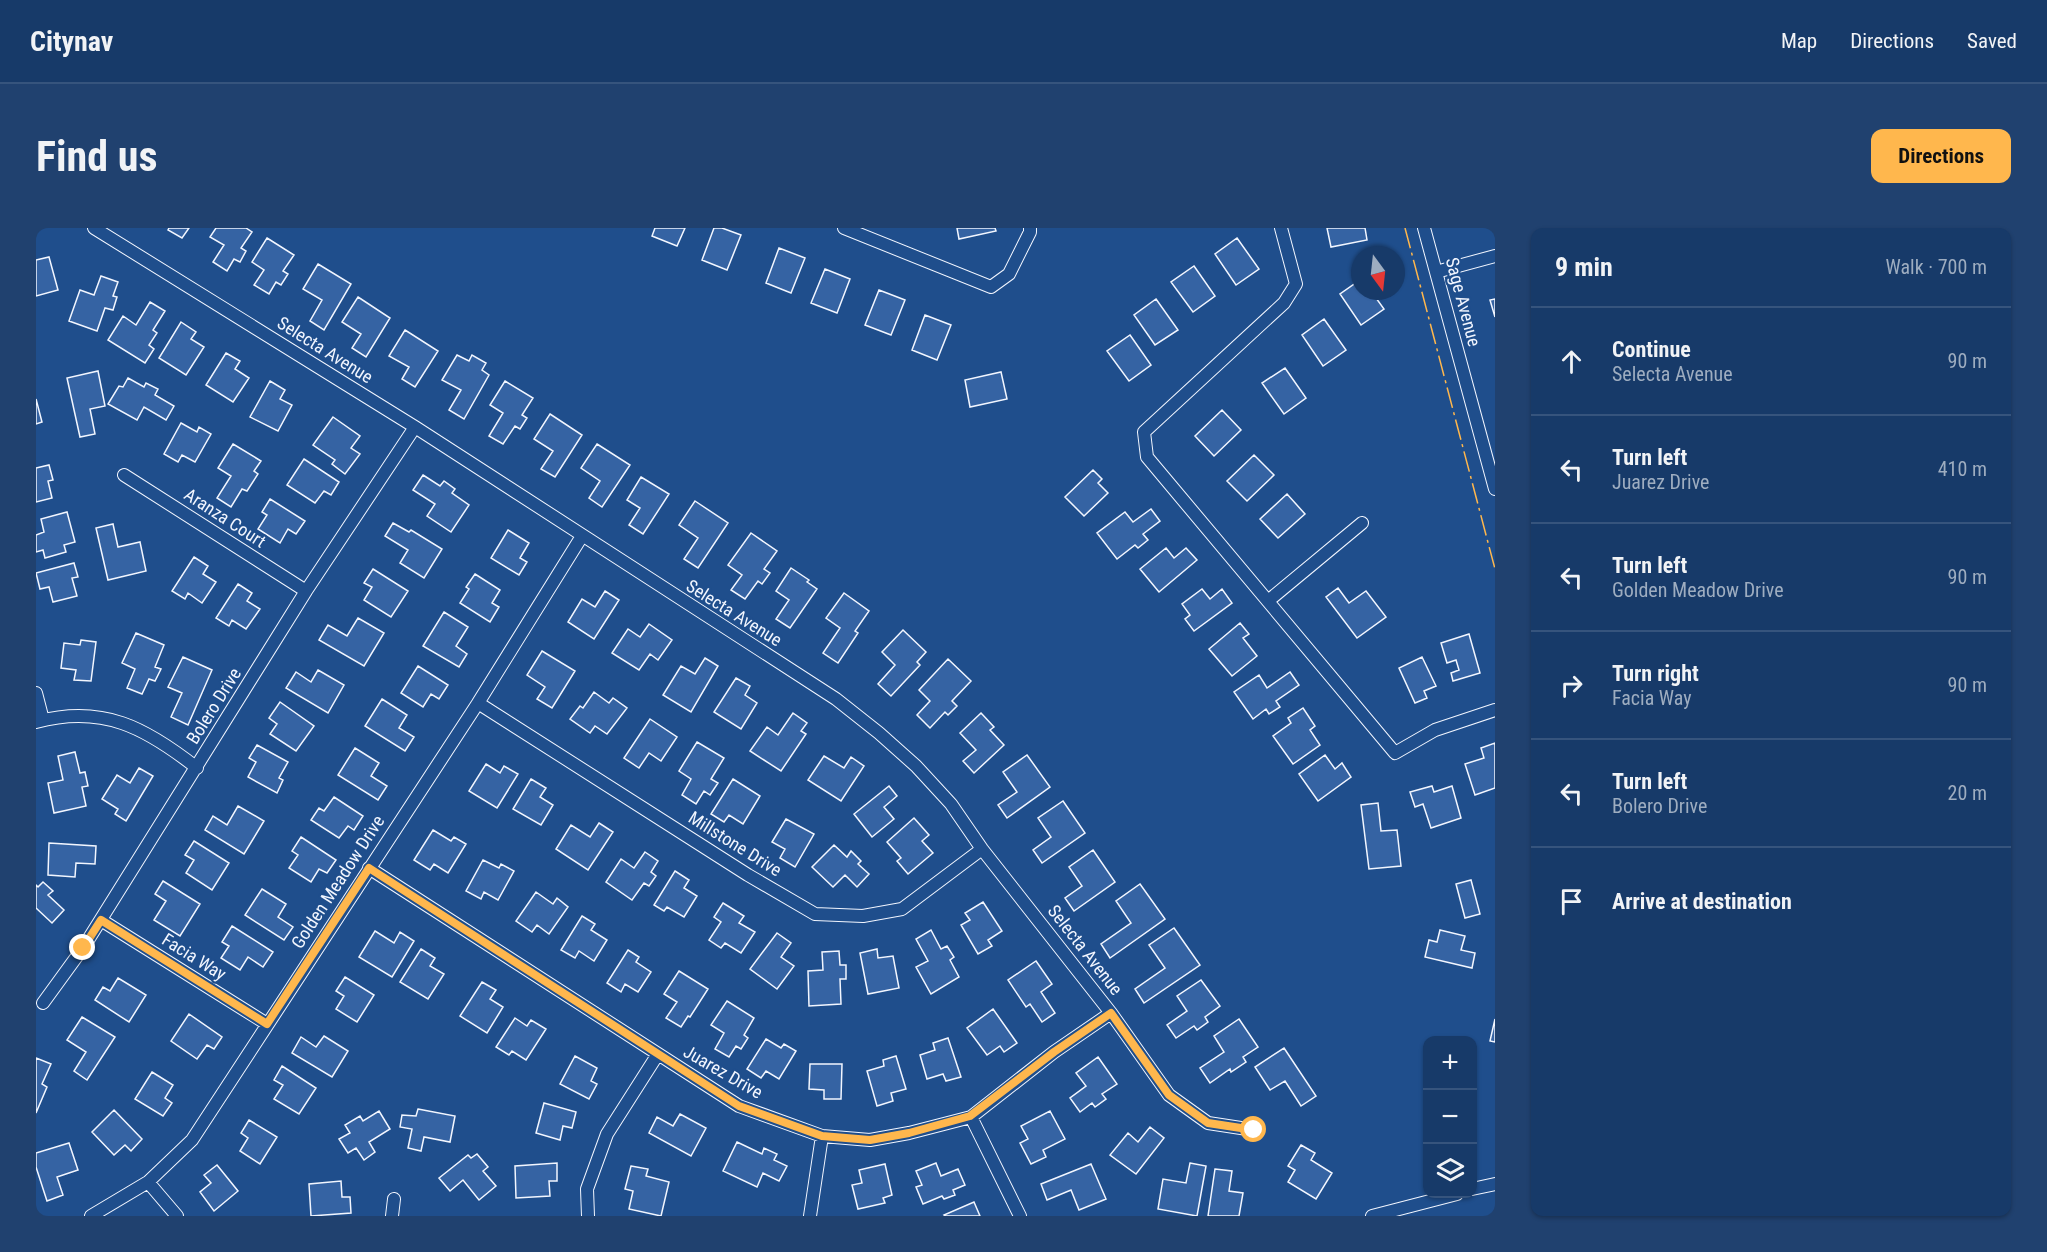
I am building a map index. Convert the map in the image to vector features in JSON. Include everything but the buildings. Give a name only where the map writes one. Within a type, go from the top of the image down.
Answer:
[{"type":"street","name":"Selecta Avenue","points":[[94,228],[415,427],[836,699],[916,766],[951,804],[982,849],[1111,1013],[1169,1095],[1208,1123],[1254,1130]]},
{"type":"street","points":[[844,228],[991,287],[1009,274],[1030,228]]},
{"type":"street","points":[[1281,228],[1296,284],[1284,303],[1144,432],[1147,457],[1395,753],[1435,730],[1495,710]]},
{"type":"street","name":"Sage Avenue","points":[[1424,228],[1494,482]]},
{"type":"street","points":[[1436,272],[1495,256]]},
{"type":"street","name":"Bolero Drive","points":[[43,1003],[101,920],[306,591],[415,427]]},
{"type":"street","name":"Aranza Court","points":[[124,475],[306,591]]},
{"type":"street","points":[[1268,601],[1362,523]]},
{"type":"street","name":"Golden Meadow Drive","points":[[91,1216],[148,1182],[192,1140],[478,703],[582,536]]},
{"type":"street","points":[[36,693],[40,721],[92,715],[138,728],[197,768]]},
{"type":"street","name":"Millstone Drive","points":[[478,703],[748,875],[815,914],[863,916],[902,909],[982,849]]},
{"type":"street","name":"Juarez Drive","points":[[369,868],[739,1106],[822,1136],[870,1140],[909,1133],[970,1116],[1054,1052],[1111,1013]]},
{"type":"street","name":"Facia Way","points":[[101,920],[267,1024]]},
{"type":"street","points":[[588,1216],[587,1189],[607,1134],[658,1054]]},
{"type":"street","points":[[970,1116],[1020,1216]]},
{"type":"street","points":[[810,1216],[822,1136]]},
{"type":"street","points":[[148,1182],[177,1216]]},
{"type":"street","points":[[1477,1189],[1495,1184]]},
{"type":"street","points":[[1372,1216],[1442,1198]]},
{"type":"street","points":[[392,1216],[394,1199]]},
{"type":"power","points":[[1405,228],[1495,569]]},
{"type":"route","points":[[83,948],[101,920],[267,1024],[369,868],[739,1106],[822,1136],[870,1140],[909,1133],[970,1116],[1054,1052],[1111,1013],[1169,1095],[1208,1123],[1254,1130]]}]
